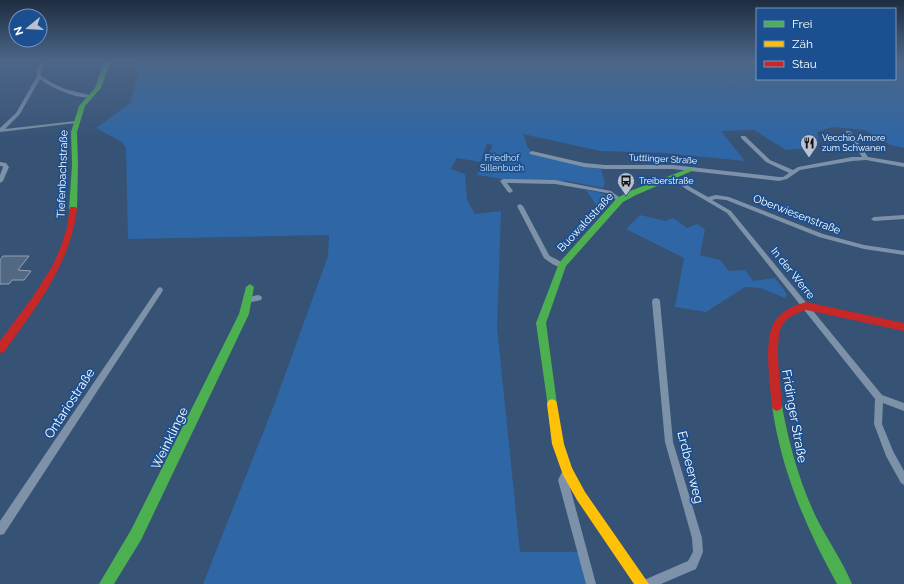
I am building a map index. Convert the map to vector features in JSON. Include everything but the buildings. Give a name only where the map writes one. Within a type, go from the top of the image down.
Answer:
[{"type":"street","points":[[0,131],[18,114],[33,87]]},
{"type":"street","points":[[56,87],[78,94],[91,96]]},
{"type":"street","name":"Tiefenbachstraße","points":[[0,350],[49,280],[68,238],[74,219],[74,132],[76,122],[82,106],[98,87]]},
{"type":"street","points":[[0,131],[76,122]]},
{"type":"street","points":[[848,132],[866,158]]},
{"type":"street","points":[[743,137],[768,161],[792,172]]},
{"type":"street","name":"Tuttlinger Straße","points":[[532,153],[584,165],[605,167],[673,167],[779,180],[785,178],[798,169],[819,164],[866,158],[904,165]]},
{"type":"street","points":[[0,164],[4,164],[6,167],[0,181]]},
{"type":"street","name":"Buowaldstraße","points":[[642,584],[581,496],[567,471],[558,444],[541,323],[562,265],[620,200],[633,193],[690,170]]},
{"type":"street","name":"In der Werre","points":[[674,177],[688,188],[729,212],[879,398]]},
{"type":"street","points":[[510,191],[503,181],[555,182],[609,192],[620,200]]},
{"type":"street","name":"Oberwiesenstraße","points":[[708,199],[716,197],[727,198],[821,236],[856,246],[904,253]]},
{"type":"street","points":[[520,206],[546,256],[552,261],[562,265]]},
{"type":"street","points":[[874,219],[904,217]]},
{"type":"street","name":"Weinklinge","points":[[106,584],[136,534],[244,314],[250,287]]},
{"type":"street","name":"Ontariostraße","points":[[0,530],[160,290]]},
{"type":"street","points":[[247,300],[258,298]]},
{"type":"street","name":"Erdbeerweg","points":[[648,584],[692,565],[698,552],[697,538],[669,442],[656,301]]},
{"type":"street","points":[[806,306],[904,327]]},
{"type":"street","name":"Fridinger Straße","points":[[806,306],[792,309],[783,316],[773,335],[773,366],[777,404],[786,456],[803,505],[845,584]]},
{"type":"street","points":[[904,407],[879,398],[878,424],[889,452],[904,480]]},
{"type":"street","name":"Buowaldstraße","points":[[567,471],[563,480],[592,584]]},
{"type":"green space","name":"Friedhof Sillenbuch","points":[[134,87],[904,87],[904,148],[891,145],[865,130],[832,127],[817,132],[819,144],[809,148],[786,150],[754,130],[721,131],[745,161],[664,153],[600,151],[523,134],[528,148],[535,155],[601,169],[605,182],[603,188],[567,181],[503,179],[477,175],[493,145],[487,144],[480,162],[457,158],[451,169],[465,174],[467,200],[475,214],[501,211],[497,327],[520,552],[584,552],[594,584],[203,584],[274,405],[328,256],[329,235],[128,239],[126,148],[122,142],[96,128],[130,103]]},
{"type":"green space","points":[[586,190],[608,196],[612,201],[601,212]]},
{"type":"green space","points":[[640,215],[666,221],[673,218],[687,228],[697,224],[705,229],[700,255],[720,260],[729,271],[745,270],[753,281],[775,278],[787,294],[785,298],[761,288],[745,287],[706,312],[675,307],[684,258],[626,229]]},
{"type":"waterway","points":[[733,87],[752,102]]},
{"type":"traffic: fast","points":[[73,209],[75,165],[74,132],[82,106],[98,87]]},
{"type":"traffic: fast","points":[[552,404],[541,323],[562,265],[620,200],[633,193],[690,170]]},
{"type":"traffic: fast","points":[[106,584],[136,535],[244,314],[250,287]]},
{"type":"traffic: fast","points":[[777,406],[786,453],[793,476],[811,520],[845,584]]},
{"type":"traffic: slow","points":[[552,404],[558,444],[567,471],[581,496],[642,584]]},
{"type":"traffic: jam","points":[[0,349],[35,301],[57,265],[71,228],[73,209]]},
{"type":"traffic: jam","points":[[777,406],[773,337],[778,323],[788,313],[806,306],[904,327]]},
{"type":"place","name":"Vecchio Amore zum Schwanen","points":[[809,158]]},
{"type":"place","name":"Treiberstraße","points":[[626,196]]}]
